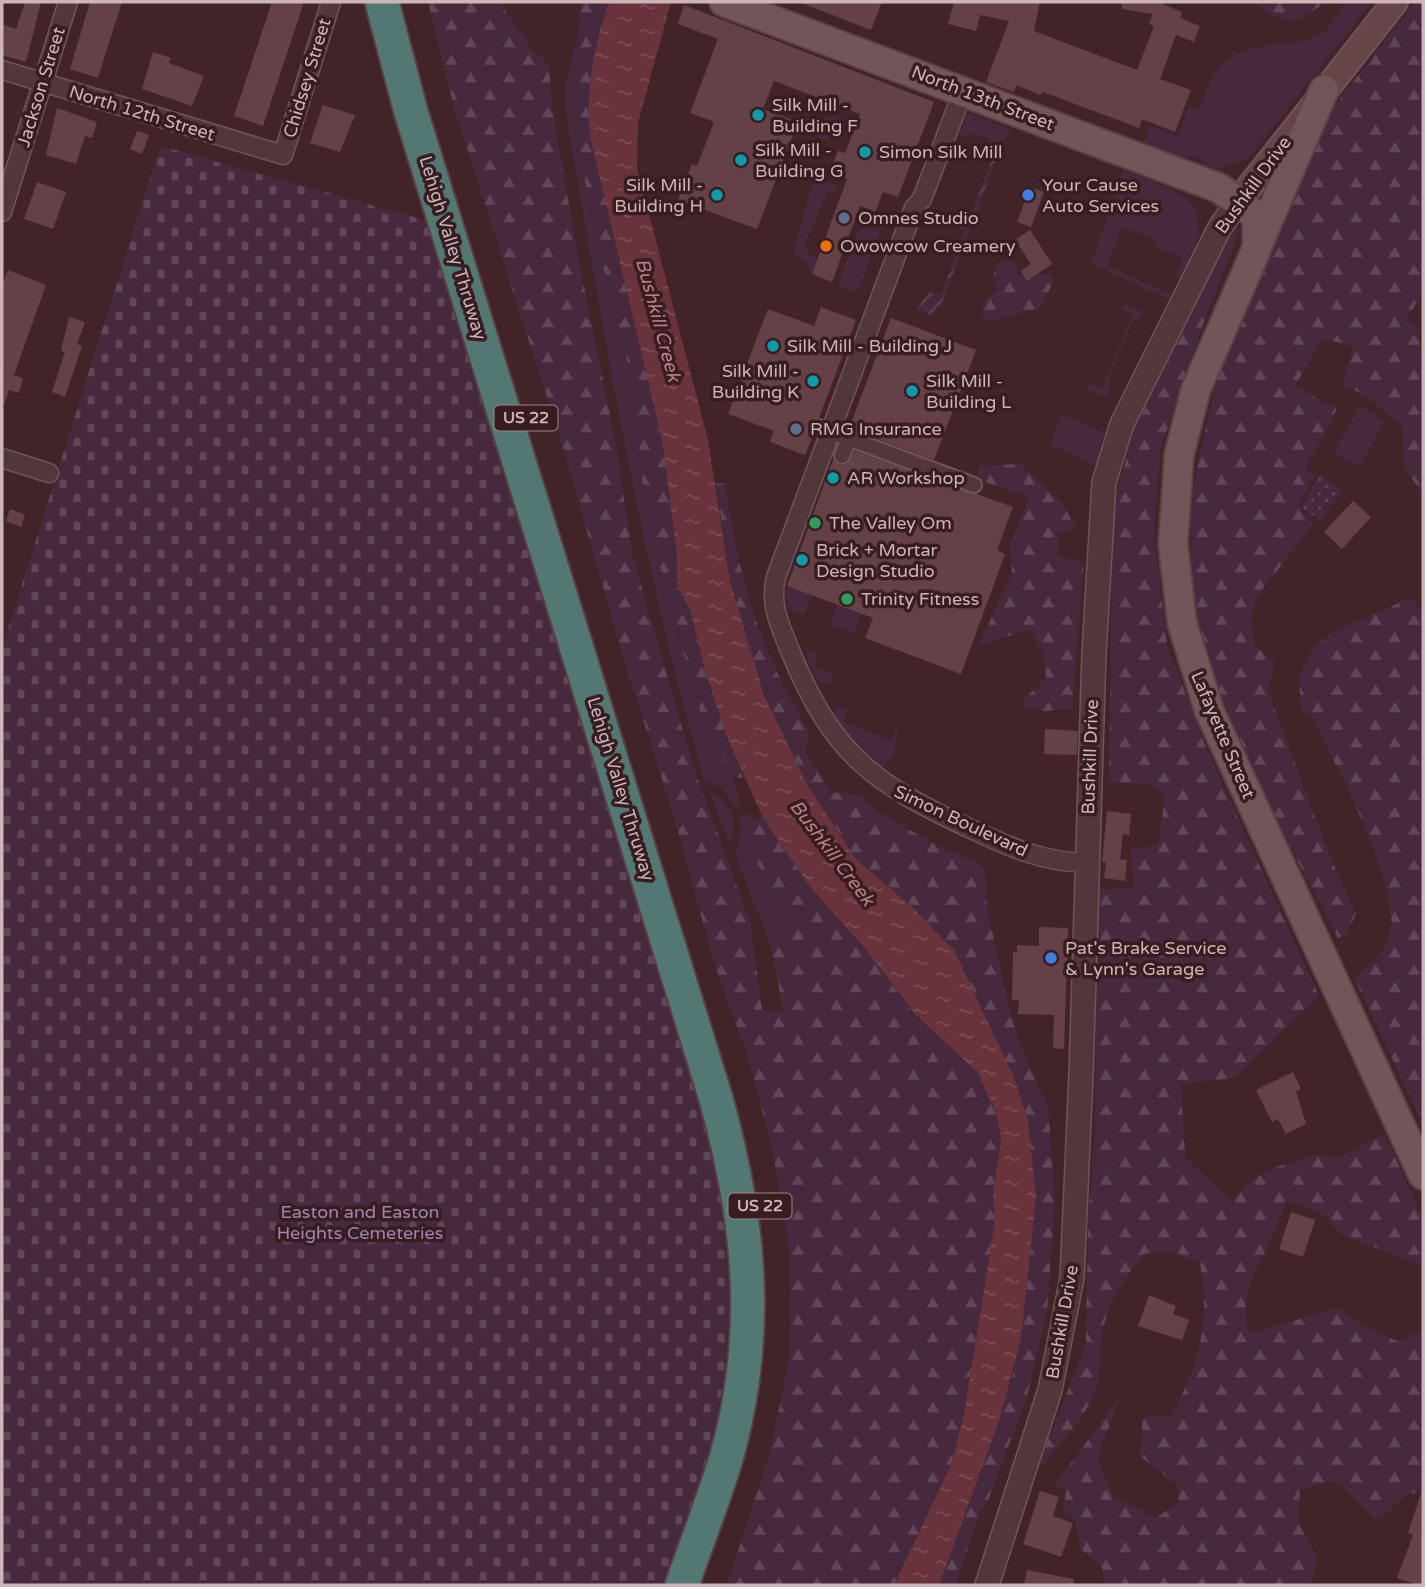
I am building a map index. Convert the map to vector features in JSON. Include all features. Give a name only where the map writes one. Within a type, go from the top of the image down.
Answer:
[{"type":"highway","name":"Lehigh Valley Thruway","points":[[382,2],[411,112],[708,1073],[737,1180],[746,1233],[749,1286],[744,1369],[726,1456],[682,1585]]},
{"type":"highway","name":"Lehigh Valley Thruway","points":[[404,2],[430,104],[756,1179],[768,1275],[765,1364],[755,1421],[740,1479],[702,1585]]},
{"type":"main road","name":"North 13th Street","points":[[724,2],[1219,188],[1239,200]]},
{"type":"main road","name":"Bushkill Drive","points":[[1239,200],[1395,2]]},
{"type":"main road","points":[[1257,248],[1324,90]]},
{"type":"main road","name":"Lafayette Street","points":[[1239,200],[1257,216],[1257,248],[1196,389],[1179,455],[1173,544],[1182,623],[1209,710],[1423,1175]]},
{"type":"street","name":"Jackson Street","points":[[2,212],[68,2]]},
{"type":"street","name":"Chidsey Street","points":[[283,155],[331,2]]},
{"type":"street","name":"North 12th Street","points":[[2,70],[283,155]]},
{"type":"street","name":"Simon Boulevard","points":[[958,89],[955,111],[922,199],[914,208],[824,430],[773,592],[777,620],[813,703],[863,766],[899,794],[1014,849],[1048,861],[1086,863]]},
{"type":"street","name":"Bushkill Drive","points":[[987,1585],[1053,1381],[1072,1278],[1100,527],[1108,466],[1122,424],[1167,332],[1219,229],[1239,200]]},
{"type":"street","points":[[824,430],[974,485]]},
{"type":"street","points":[[842,456],[849,439]]},
{"type":"street","points":[[2,458],[49,473]]},
{"type":"green space","points":[[428,2],[504,2],[503,7],[533,50],[549,65],[552,106],[575,240],[616,445],[632,553],[693,766],[750,922],[762,1010],[784,1013],[770,944],[774,927],[783,930],[790,914],[744,843],[749,822],[762,816],[810,887],[864,947],[914,1014],[978,1073],[997,1115],[1001,1141],[993,1192],[995,1221],[964,1415],[951,1465],[894,1585],[727,1585],[770,1452],[790,1355],[790,1252],[773,1154],[748,1057],[714,963],[678,830],[620,646],[563,447],[455,111]]},
{"type":"green space","points":[[581,2],[609,2],[592,68],[590,136],[662,440],[677,554],[677,584],[691,612],[704,667],[743,778],[733,777],[704,725],[663,580],[643,487],[630,371],[600,254],[572,118]]},
{"type":"green space","points":[[1254,2],[1328,2],[1295,21],[1271,16]]},
{"type":"green space","points":[[1344,2],[1372,2],[1249,158],[1216,170],[1204,165],[1199,158],[1189,157],[1183,161],[1144,144],[1149,126],[1177,136],[1188,109],[1199,109],[1213,77],[1225,61],[1251,49],[1317,36],[1330,26]]},
{"type":"green space","points":[[1415,2],[1423,2],[1423,292],[1407,319],[1418,327],[1423,371],[1423,491],[1421,493],[1404,466],[1402,426],[1366,396],[1342,384],[1354,347],[1323,338],[1295,386],[1337,409],[1305,469],[1315,476],[1298,506],[1314,523],[1256,598],[1251,619],[1254,645],[1275,661],[1268,692],[1332,861],[1356,914],[1346,935],[1338,938],[1278,824],[1209,669],[1192,604],[1190,503],[1214,388],[1319,126]]},
{"type":"green space","points":[[579,28],[572,118],[600,254],[630,371],[643,487],[663,580],[704,725],[733,777],[740,805],[736,807],[721,788],[704,779],[661,613],[625,445],[565,108],[566,83]]},
{"type":"green space","points":[[968,113],[1010,129],[1004,143],[971,133],[969,137],[957,133]]},
{"type":"green space","points":[[838,116],[846,124],[842,136],[826,140],[818,138],[815,129],[820,123],[828,117]]},
{"type":"green space","points":[[988,137],[1002,143],[941,306],[938,306],[933,316],[917,310],[928,292],[941,295],[965,230],[955,226],[955,222],[967,224],[996,149],[988,145]]},
{"type":"green space","name":"Easton and Easton Heights Cemeteries","points":[[160,146],[428,221],[699,1104],[719,1190],[728,1276],[728,1319],[719,1406],[704,1467],[663,1585],[2,1585],[2,648]]},
{"type":"green space","points":[[1123,170],[1167,187],[1182,196],[1192,206],[1198,218],[1198,234],[1181,281],[1176,276],[1183,258],[1155,246],[1157,240],[1122,227],[1107,266],[1171,294],[1168,299],[1091,264]]},
{"type":"green space","points":[[814,177],[838,186],[835,194],[828,191],[805,243],[809,253],[817,259],[812,272],[805,261],[793,255]]},
{"type":"green space","points":[[866,209],[886,216],[858,292],[838,285]]},
{"type":"green space","points":[[1234,228],[1240,230],[1205,319],[1192,309]]},
{"type":"green space","points":[[1000,260],[1016,262],[1017,276],[1051,274],[1054,282],[1037,311],[1031,310],[988,322],[981,314],[985,299],[998,290],[993,276]]},
{"type":"green space","points":[[1124,304],[1144,312],[1141,318],[1133,321],[1108,379],[1111,387],[1107,397],[1087,389],[1090,383],[1102,388],[1133,314],[1121,309]]},
{"type":"green space","points":[[1193,311],[1205,319],[1160,451],[1154,530],[1167,644],[1205,745],[1319,996],[1234,1078],[1181,1084],[1185,1157],[1232,1202],[1249,1182],[1273,1168],[1316,1155],[1338,1159],[1384,1134],[1423,1216],[1423,1266],[1342,1235],[1320,1212],[1287,1200],[1249,1288],[1246,1322],[1249,1334],[1338,1308],[1363,1325],[1399,1342],[1423,1328],[1423,1490],[1405,1496],[1378,1521],[1344,1487],[1332,1481],[1300,1490],[1298,1520],[1317,1560],[1311,1585],[1104,1585],[1103,1569],[1080,1548],[1075,1518],[1063,1512],[1066,1490],[1053,1487],[1120,1397],[1097,1458],[1113,1496],[1156,1518],[1179,1502],[1176,1484],[1140,1456],[1143,1417],[1171,1417],[1189,1379],[1200,1343],[1204,1305],[1200,1264],[1173,1251],[1144,1254],[1122,1284],[1106,1316],[1094,1394],[1071,1431],[1044,1465],[1038,1465],[1086,1345],[1088,1223],[1095,1127],[1097,890],[1134,888],[1131,848],[1158,846],[1165,796],[1151,785],[1109,782],[1112,542],[1117,492],[1135,428]]},
{"type":"green space","points":[[1360,406],[1385,421],[1359,467],[1333,452]]},
{"type":"green space","points":[[1061,414],[1104,432],[1096,465],[1051,445]]},
{"type":"green space","points":[[1020,464],[1062,503],[1076,528],[1058,534],[1058,556],[1084,563],[1072,709],[1045,711],[1025,707],[1022,701],[1046,678],[1044,655],[1030,629],[978,646],[1012,574],[1010,546],[1029,497],[979,480],[978,466]]},
{"type":"green space","points":[[1320,475],[1342,490],[1321,520],[1301,508]]},
{"type":"green space","points":[[716,483],[725,484],[737,552],[764,642],[809,732],[805,750],[831,792],[859,795],[878,811],[932,843],[979,864],[985,871],[987,908],[1008,1003],[1019,1043],[1048,1107],[1055,1200],[1047,1312],[1027,1397],[987,1503],[980,1511],[956,1585],[939,1585],[1012,1378],[1025,1303],[1036,1197],[1028,1120],[1013,1075],[954,950],[913,908],[857,859],[807,785],[778,727],[752,660],[730,581]]},
{"type":"green space","points":[[788,586],[812,595],[804,615],[789,609],[786,595]]},
{"type":"green space","points":[[1406,598],[1414,601],[1423,615],[1423,1123],[1355,980],[1388,941],[1391,913],[1386,887],[1364,825],[1349,793],[1311,716],[1301,711],[1300,687],[1301,673],[1318,644],[1345,626]]},
{"type":"green space","points":[[837,604],[861,613],[854,633],[830,624]]},
{"type":"green space","points":[[805,650],[818,654],[815,667],[833,674],[829,684],[817,682]]},
{"type":"green space","points":[[833,706],[847,710],[844,723],[891,740],[895,730],[899,731],[893,755],[882,768],[863,752],[831,715],[836,711]]},
{"type":"green space","points":[[708,788],[731,812],[734,826],[729,842]]},
{"type":"green space","points":[[747,812],[752,821],[744,843],[790,914],[783,930],[774,928],[770,944],[735,854],[741,834],[740,818]]},
{"type":"water","name":"Bushkill Creek","points":[[609,2],[671,2],[638,123],[637,168],[708,440],[730,581],[764,695],[807,785],[856,859],[913,908],[954,950],[1013,1075],[1028,1120],[1036,1197],[1021,1339],[1000,1418],[939,1585],[894,1585],[951,1465],[964,1415],[995,1221],[993,1192],[1001,1141],[997,1115],[978,1073],[915,1014],[864,947],[810,887],[762,816],[726,735],[704,667],[691,612],[677,584],[677,554],[662,440],[590,136],[592,68]]},
{"type":"building","points":[[25,2],[41,2],[26,62],[2,55],[2,24],[16,29]]},
{"type":"building","points":[[90,2],[122,2],[98,78],[70,69]]},
{"type":"building","points":[[272,2],[303,2],[303,5],[263,126],[234,116]]},
{"type":"building","points":[[799,2],[882,2],[871,30]]},
{"type":"building","points":[[954,2],[1040,2],[1034,31],[1137,70],[1154,26],[1149,24],[1153,14],[1122,9],[1122,2],[1158,2],[1182,12],[1180,18],[1200,26],[1194,42],[1176,35],[1160,79],[1191,90],[1175,132],[1142,119],[1139,128],[1043,92],[1041,95],[1016,85],[1014,92],[986,82],[1009,21],[980,15],[976,31],[948,24]]},
{"type":"building","points":[[684,5],[934,102],[898,197],[883,192],[875,212],[860,206],[832,282],[812,274],[847,179],[836,175],[838,171],[831,168],[838,151],[845,153],[860,114],[774,81],[763,109],[798,122],[757,229],[678,200],[692,164],[697,166],[714,122],[690,113],[718,39],[678,24]]},
{"type":"building","points":[[153,52],[171,58],[169,63],[204,76],[192,106],[142,89]]},
{"type":"building","points":[[323,105],[355,115],[340,152],[310,143]]},
{"type":"building","points":[[57,108],[97,122],[92,138],[85,136],[76,164],[46,155]]},
{"type":"building","points":[[137,131],[149,135],[142,154],[130,149]]},
{"type":"building","points":[[37,182],[66,192],[53,229],[24,219]]},
{"type":"building","points":[[1030,187],[1044,192],[1031,227],[1017,222]]},
{"type":"building","points":[[1030,230],[1052,264],[1027,281],[1021,271],[1031,264],[1015,240]]},
{"type":"building","points":[[8,270],[46,285],[14,375],[23,378],[19,393],[9,390],[4,405],[2,285]]},
{"type":"building","points":[[821,307],[856,320],[819,418],[809,423],[813,435],[805,455],[770,442],[774,431],[728,414],[768,309],[814,326]]},
{"type":"building","points":[[69,317],[85,322],[77,344],[82,346],[65,397],[52,392],[65,352],[61,351]]},
{"type":"building","name":"Silk Mill - Building L","points":[[891,318],[976,350],[934,460],[849,428]]},
{"type":"building","points":[[855,451],[1013,507],[997,550],[1005,554],[961,674],[865,638],[873,618],[787,586],[833,460],[839,465],[847,464]]},
{"type":"building","points":[[1353,501],[1371,517],[1342,549],[1324,532]]},
{"type":"building","points":[[10,509],[25,514],[21,527],[6,521]]},
{"type":"building","points":[[1045,729],[1078,731],[1077,755],[1044,754]]},
{"type":"building","points":[[1107,811],[1131,814],[1129,835],[1123,834],[1120,859],[1127,860],[1125,881],[1104,878],[1106,863],[1102,862]]},
{"type":"building","points":[[1039,927],[1068,928],[1064,1049],[1053,1048],[1054,1015],[1018,1014],[1019,1000],[1012,1000],[1013,952],[1017,953],[1017,945],[1039,946]]},
{"type":"building","points":[[1293,1072],[1301,1089],[1296,1091],[1306,1124],[1286,1134],[1278,1119],[1272,1122],[1256,1090]]},
{"type":"building","points":[[1291,1212],[1315,1220],[1303,1257],[1279,1249]]},
{"type":"building","points":[[1149,1295],[1176,1306],[1173,1314],[1189,1320],[1182,1340],[1138,1326]]},
{"type":"building","points":[[1040,1491],[1059,1497],[1053,1516],[1073,1523],[1061,1557],[1023,1544]]},
{"type":"building","points":[[1421,1493],[1423,1585],[1418,1585],[1397,1578],[1413,1535],[1408,1533]]},
{"type":"building","points":[[1027,1570],[1074,1579],[1073,1585],[1024,1585]]},
{"type":"place","name":"Silk Mill - Building F","points":[[758,115]]},
{"type":"place","name":"Simon Silk Mill","points":[[865,152]]},
{"type":"place","name":"Silk Mill - Building G","points":[[741,160]]},
{"type":"place","name":"Silk Mill - Building H","points":[[717,195]]},
{"type":"place","name":"Your Cause Auto Services","points":[[1028,195]]},
{"type":"place","name":"Omnes Studio","points":[[844,218]]},
{"type":"place","name":"Owowcow Creamery","points":[[826,246]]},
{"type":"place","name":"Silk Mill - Building J","points":[[773,346]]},
{"type":"place","name":"Silk Mill - Building K","points":[[813,381]]},
{"type":"place","name":"Silk Mill - Building L","points":[[912,391]]},
{"type":"place","name":"RMG Insurance","points":[[796,429]]},
{"type":"place","name":"AR Workshop","points":[[833,478]]},
{"type":"place","name":"The Valley Om","points":[[815,523]]},
{"type":"place","name":"Brick + Mortar Design Studio","points":[[802,560]]},
{"type":"place","name":"Trinity Fitness","points":[[847,599]]},
{"type":"place","name":"Pat's Brake Service & Lynn's Garage","points":[[1051,958]]}]
